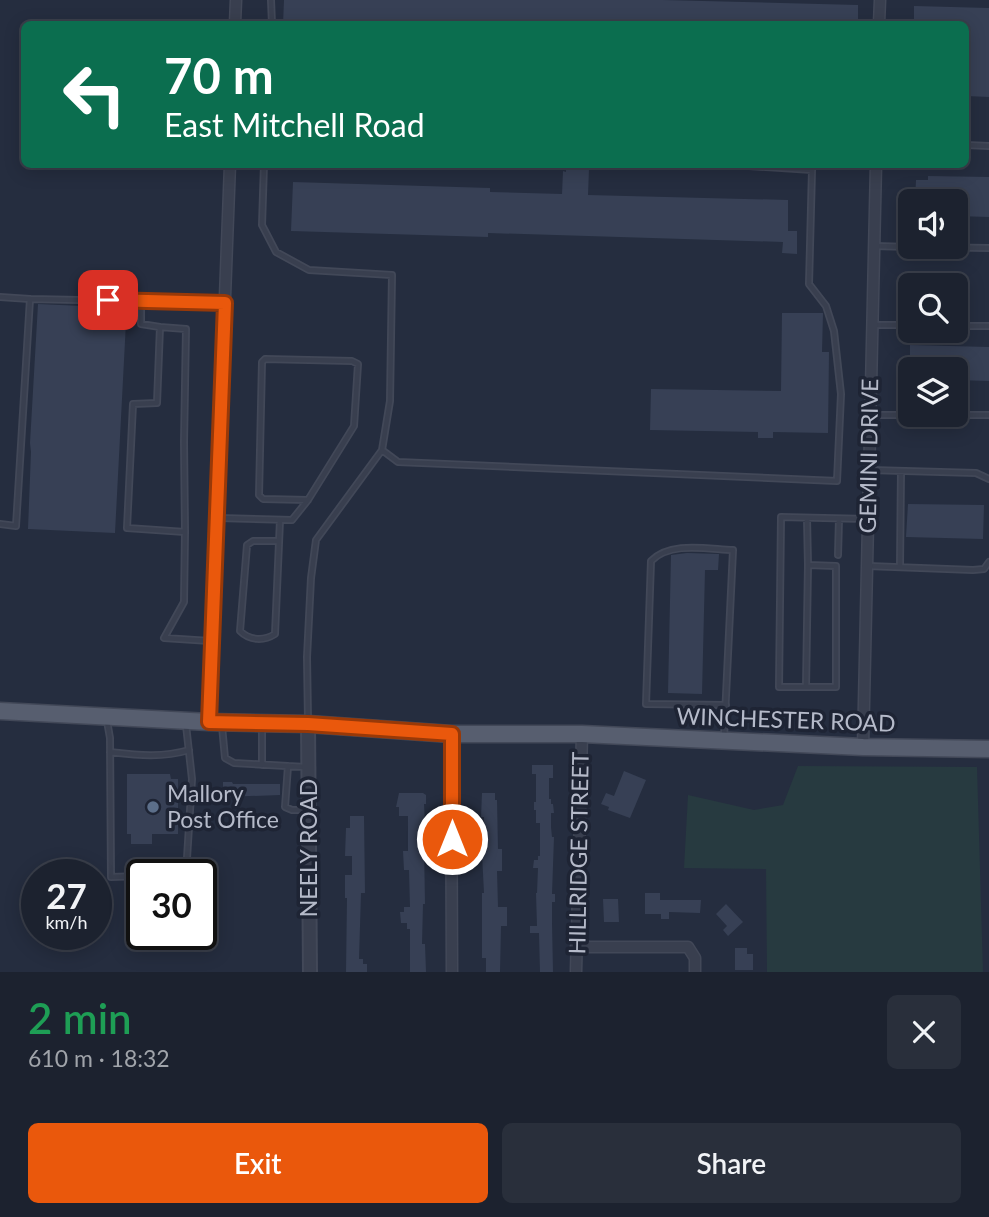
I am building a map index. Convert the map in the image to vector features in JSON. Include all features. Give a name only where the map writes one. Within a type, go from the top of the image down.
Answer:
[{"type":"main road","name":"WINCHESTER ROAD","points":[[0,711],[186,721],[308,724],[452,734],[582,734],[863,747],[989,749]]},
{"type":"street","points":[[235,21],[236,0]]},
{"type":"street","points":[[879,21],[880,0]]},
{"type":"street","points":[[216,722],[212,641],[230,168]]},
{"type":"street","name":"GEMINI DRIVE","points":[[863,747],[876,168]]},
{"type":"street","name":"NEELY ROAD","points":[[308,724],[310,972]]},
{"type":"street","points":[[452,734],[452,972]]},
{"type":"street","name":"HILLRIDGE STREET","points":[[576,972],[582,734]]},
{"type":"street","points":[[576,947],[688,947],[695,958],[695,972]]},
{"type":"lane","points":[[271,0],[272,21]]},
{"type":"lane","points":[[969,145],[989,146]]},
{"type":"lane","points":[[264,168],[262,225],[276,252],[309,270],[392,275],[390,401],[382,450],[316,540],[307,657],[308,724]]},
{"type":"lane","points":[[382,450],[398,462],[836,481],[841,394],[834,331],[827,306],[810,284],[812,170],[780,168]]},
{"type":"lane","points":[[874,246],[898,247]]},
{"type":"lane","points":[[968,248],[989,248]]},
{"type":"lane","points":[[0,297],[225,303]]},
{"type":"lane","points":[[0,524],[16,526],[30,299]]},
{"type":"lane","points":[[141,301],[141,324],[186,329],[184,602],[164,638],[212,641]]},
{"type":"lane","points":[[872,325],[898,325]]},
{"type":"lane","points":[[968,326],[989,326]]},
{"type":"lane","points":[[160,327],[157,403],[132,404],[127,528],[185,532]]},
{"type":"lane","points":[[217,518],[292,520],[308,500],[354,426],[358,364],[352,361],[265,359],[262,362],[259,495],[263,499],[308,500]]},
{"type":"lane","points":[[870,415],[989,415]]},
{"type":"lane","points":[[869,470],[976,473],[989,479]]},
{"type":"lane","points":[[900,566],[901,471]]},
{"type":"lane","points":[[808,565],[836,566],[836,687],[779,687],[780,517],[868,519]]},
{"type":"lane","points":[[806,687],[807,518]]},
{"type":"lane","points":[[838,555],[839,519]]},
{"type":"lane","points":[[279,541],[253,541],[247,545],[240,631],[247,638],[267,639],[275,634],[280,520]]},
{"type":"lane","points":[[724,741],[726,705],[733,550],[671,549],[657,554],[651,562],[646,704],[726,705]]},
{"type":"lane","points":[[867,566],[973,570],[984,569],[989,562]]},
{"type":"lane","points":[[106,717],[110,752],[111,877],[126,877]]},
{"type":"lane","points":[[186,721],[192,779],[187,859]]},
{"type":"lane","points":[[216,722],[225,758],[234,763],[308,768]]},
{"type":"lane","points":[[262,723],[262,765]]},
{"type":"lane","points":[[110,752],[144,756],[174,755],[189,750]]},
{"type":"lane","points":[[289,766],[285,807],[292,810],[309,810]]},
{"type":"shaded area","points":[[798,766],[977,767],[983,972],[767,972],[766,869],[684,868],[688,795],[754,810],[783,805]]},
{"type":"building","points":[[284,0],[663,0],[858,5],[858,21],[283,21]]},
{"type":"building","points":[[914,6],[989,8],[989,97],[969,96],[969,21],[914,21]]},
{"type":"building","points":[[566,169],[589,169],[588,195],[788,200],[788,231],[797,231],[797,254],[782,253],[783,242],[488,233],[488,237],[291,231],[293,182],[490,188],[490,192],[562,194],[563,171],[566,172]]},
{"type":"building","points":[[928,176],[989,177],[989,217],[968,216],[968,189],[916,189],[916,180],[928,180]]},
{"type":"building","points":[[38,304],[82,306],[81,320],[126,322],[115,533],[28,529]]},
{"type":"building","points":[[782,313],[823,313],[822,352],[829,352],[828,433],[773,432],[773,438],[758,438],[758,432],[650,430],[651,389],[781,391]]},
{"type":"building","points":[[910,345],[989,347],[989,381],[968,380],[968,357],[910,357]]},
{"type":"building","points":[[908,504],[984,505],[983,539],[906,537]]},
{"type":"building","points":[[719,554],[718,570],[705,570],[702,694],[668,693],[671,555]]},
{"type":"building","points":[[532,765],[553,765],[553,778],[549,778],[549,799],[554,813],[551,813],[554,837],[552,894],[555,894],[555,902],[552,902],[553,972],[540,972],[539,933],[530,933],[530,926],[537,926],[538,868],[533,868],[534,860],[538,860],[540,856],[540,823],[536,823],[534,810],[536,774],[532,774]]},
{"type":"building","points":[[624,771],[646,780],[630,818],[608,810],[609,807],[601,804],[606,793],[614,796]]},
{"type":"building","name":"Mallory Post Office","points":[[127,774],[170,774],[171,779],[178,779],[178,834],[152,834],[152,844],[131,844],[131,834],[127,834]]},
{"type":"building","points":[[223,782],[280,784],[280,795],[223,797]]},
{"type":"building","points":[[399,793],[426,795],[422,944],[425,944],[426,972],[410,972],[410,929],[407,929],[407,923],[401,923],[400,912],[404,912],[404,907],[410,907],[409,870],[404,870],[403,851],[408,851],[408,816],[399,816],[399,807],[396,807]]},
{"type":"building","points":[[482,793],[495,793],[498,849],[502,849],[502,871],[497,871],[498,907],[507,907],[507,926],[501,926],[500,972],[486,972],[486,958],[482,958]]},
{"type":"building","points":[[350,816],[364,816],[365,893],[361,893],[359,959],[363,959],[363,964],[367,964],[367,972],[346,972],[345,875],[352,875],[352,856],[345,856],[346,828],[350,828]]},
{"type":"building","points":[[645,893],[660,893],[660,900],[701,900],[700,913],[669,912],[669,919],[661,919],[661,914],[645,914]]},
{"type":"building","points":[[603,899],[618,899],[619,922],[604,922]]},
{"type":"building","points":[[726,904],[743,922],[728,936],[723,930],[727,926],[716,914]]},
{"type":"building","points":[[735,948],[747,948],[747,954],[753,954],[753,970],[735,970]]},
{"type":"place","name":"Mallory Post Office","points":[[153,807]]},
{"type":"route","points":[[108,300],[225,303],[209,722],[308,724],[452,734],[452,839]]}]
